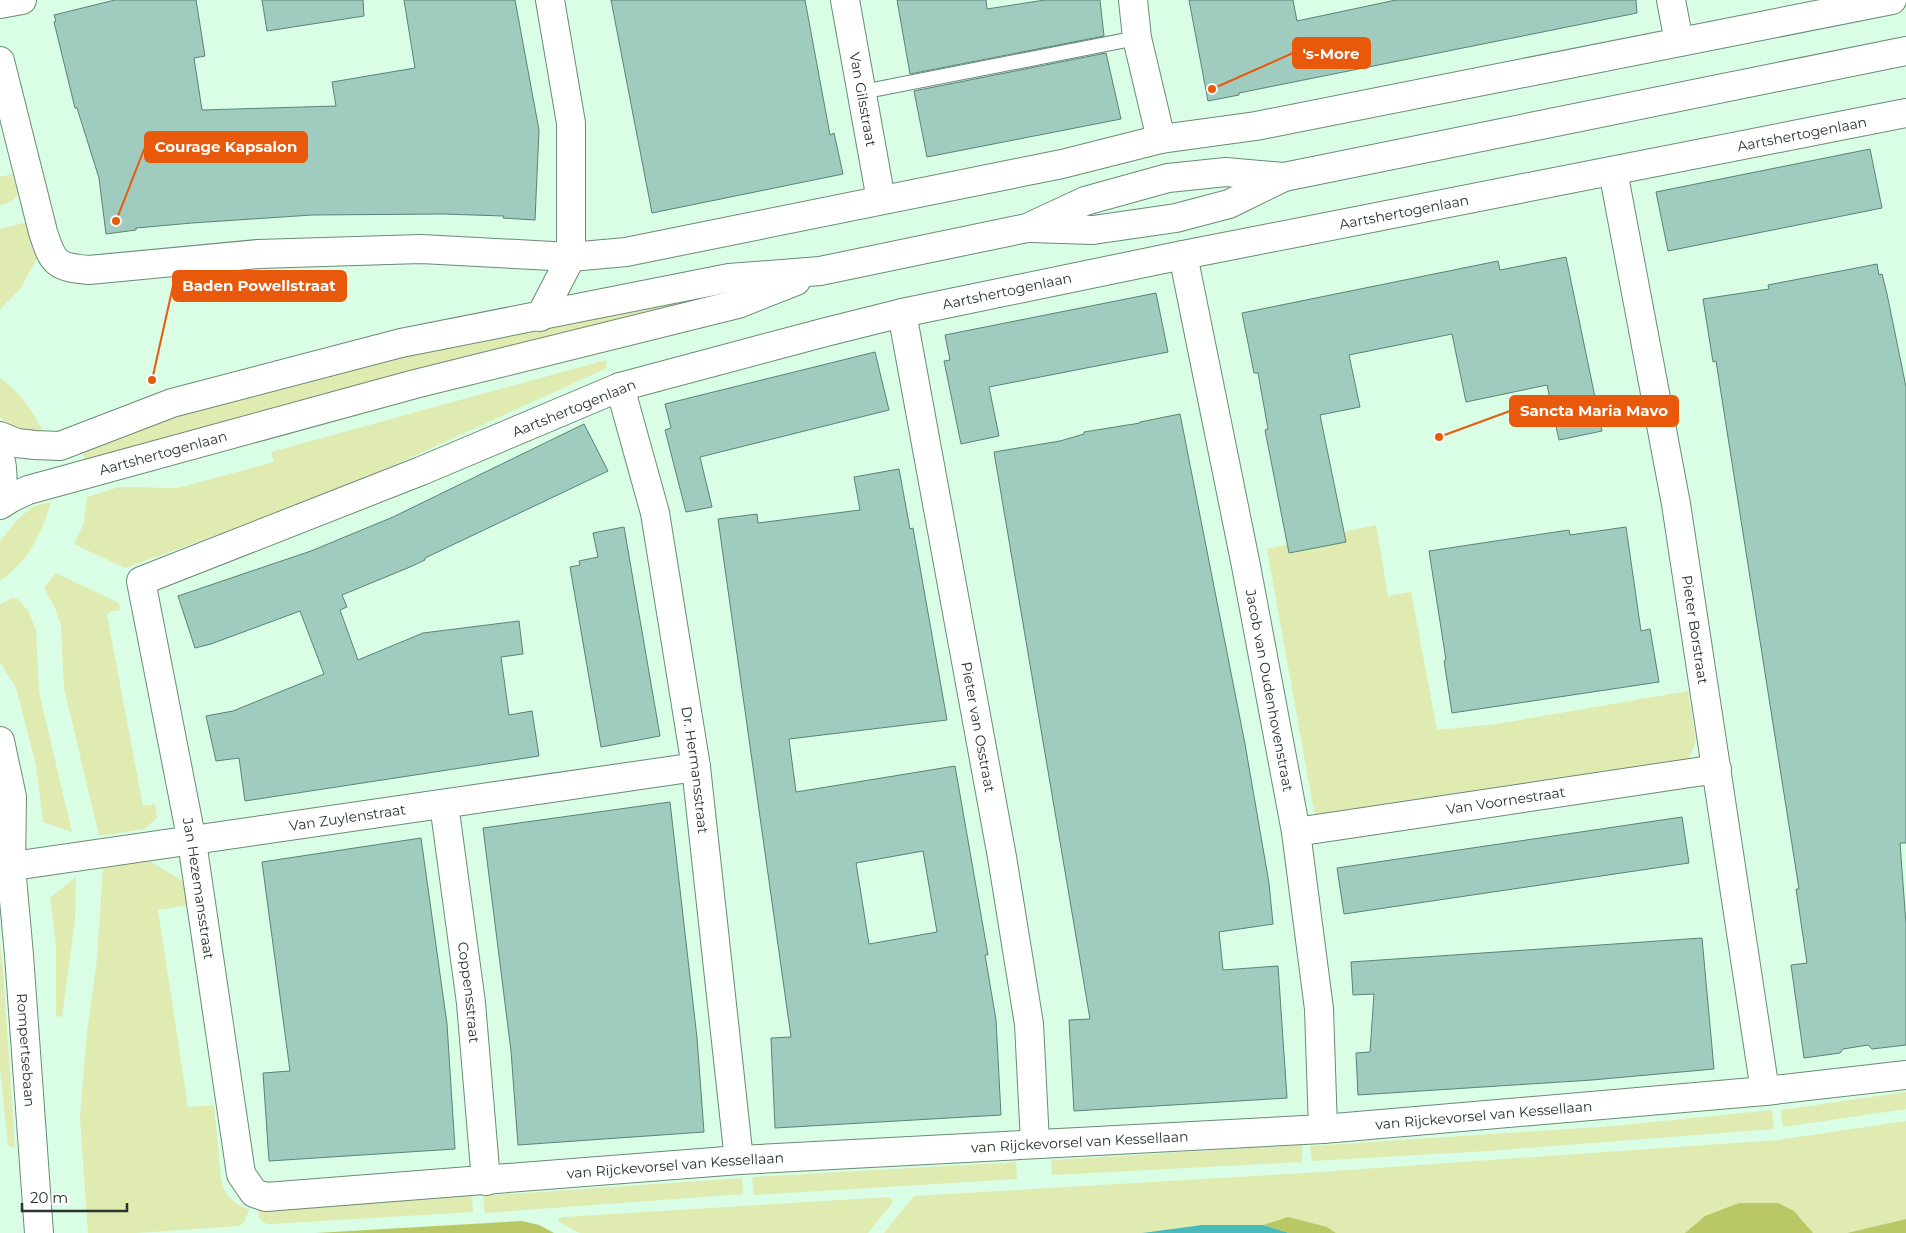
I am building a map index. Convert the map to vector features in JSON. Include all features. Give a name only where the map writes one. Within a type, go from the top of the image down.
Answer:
[{"type":"street","points":[[0,4],[22,0]]},
{"type":"street","points":[[540,317],[571,256],[571,123],[550,0]]},
{"type":"street","name":"Van Gilsstraat","points":[[845,0],[881,200]]},
{"type":"street","points":[[1133,0],[1137,38],[1161,139]]},
{"type":"street","points":[[1671,0],[1679,42]]},
{"type":"street","points":[[0,61],[49,250],[53,258],[60,265],[89,270],[258,254],[421,249],[571,256],[626,252],[1062,164],[1161,139],[1256,126],[1892,0]]},
{"type":"street","name":"Aartshertogenlaan","points":[[0,436],[17,442],[35,445],[60,446],[172,403],[401,343],[540,317],[729,278],[820,271],[1027,228],[1093,230],[1176,218],[1229,204],[1284,177],[1906,51]]},
{"type":"street","name":"Aartshertogenlaan","points":[[141,581],[421,471],[620,387],[902,313],[1183,255],[1613,171],[1905,120]]},
{"type":"street","name":"Pieter Borstraat","points":[[1613,171],[1676,504],[1764,1091]]},
{"type":"street","name":"Aartshertogenlaan","points":[[1027,228],[1084,201],[1168,178],[1226,172],[1284,177]]},
{"type":"street","name":"Jacob van Oudenhovenstraat","points":[[1183,255],[1246,566],[1296,832],[1319,1009],[1323,1129]]},
{"type":"street","name":"Aartshertogenlaan","points":[[0,505],[28,490],[396,389],[738,304],[820,271]]},
{"type":"street","name":"Pieter van Osstraat","points":[[902,313],[1001,848],[1028,1014],[1035,1143]]},
{"type":"street","name":"Dr. Hermansstraat","points":[[620,387],[654,513],[696,767],[738,1160]]},
{"type":"street","points":[[0,456],[3,469],[0,495]]},
{"type":"street","name":"Jan Hezemansstraat","points":[[141,581],[192,842],[241,1174],[254,1194]]},
{"type":"street","name":"Rompertsebaan","points":[[0,741],[12,797],[5,868]]},
{"type":"street","name":"Van Zuylenstraat","points":[[5,868],[696,767]]},
{"type":"street","name":"Van Voornestraat","points":[[1296,832],[1717,769]]},
{"type":"street","name":"Coppensstraat","points":[[444,804],[471,1003],[486,1181]]},
{"type":"street","name":"Rompertsebaan","points":[[0,836],[19,955],[39,1233]]},
{"type":"street","name":"van Rijckevorsel van Kessellaan","points":[[254,1194],[266,1197],[738,1160],[1323,1129],[1764,1091],[1906,1075]]},
{"type":"lane","points":[[862,92],[1137,38]]},
{"type":"green space","points":[[12,174],[18,195],[11,202],[0,205],[0,177]]},
{"type":"green space","points":[[28,222],[40,253],[20,289],[0,309],[0,229]]},
{"type":"green space","points":[[732,292],[86,463],[82,452],[246,392],[399,353]]},
{"type":"green space","points":[[606,360],[607,368],[326,496],[125,568],[74,544],[84,523],[87,497],[119,487],[178,488],[274,462],[271,452]]},
{"type":"green space","points":[[0,378],[14,389],[35,417],[44,433],[15,427],[0,417]]},
{"type":"green space","points":[[51,502],[33,546],[19,565],[0,580],[0,541],[20,517],[34,506]]},
{"type":"green space","points":[[1376,525],[1388,596],[1411,592],[1437,730],[1497,724],[1688,691],[1696,741],[1689,759],[1332,817],[1315,817],[1267,549]]},
{"type":"green space","points":[[56,573],[119,603],[120,610],[109,612],[107,615],[143,806],[155,804],[157,818],[144,829],[99,836],[64,688],[61,626],[55,608],[44,588]]},
{"type":"green space","points":[[12,598],[18,599],[29,612],[36,631],[39,692],[72,832],[43,822],[36,765],[16,688],[0,662],[0,604]]},
{"type":"green space","points":[[148,860],[182,881],[189,905],[158,910],[188,1107],[214,1105],[223,1185],[227,1195],[234,1202],[249,1209],[245,1221],[239,1226],[136,1233],[88,1233],[80,1118],[87,1032],[97,959],[103,867]]},
{"type":"green space","points":[[76,877],[75,920],[62,1017],[56,1016],[56,945],[50,898]]},
{"type":"green space","points":[[0,942],[15,1147],[8,1146],[0,1068]]},
{"type":"green space","points":[[1906,1092],[1906,1109],[1783,1127],[1781,1110]]},
{"type":"green space","points":[[1772,1110],[1774,1129],[1488,1151],[1312,1161],[1310,1146],[1614,1126]]},
{"type":"green space","points":[[1906,1121],[1906,1219],[1847,1233],[1813,1233],[1794,1211],[1705,1216],[1685,1233],[1336,1233],[1327,1227],[1288,1217],[1263,1225],[1202,1225],[1142,1233],[884,1233],[914,1196],[1306,1173],[1778,1140]]},
{"type":"green space","points":[[1302,1145],[1302,1162],[1052,1175],[1051,1160]]},
{"type":"green space","points":[[1016,1162],[1017,1179],[754,1195],[752,1177]]},
{"type":"green space","points":[[742,1178],[743,1194],[485,1213],[483,1196]]},
{"type":"green space","points":[[472,1195],[473,1212],[270,1224],[264,1223],[259,1218],[258,1210]]},
{"type":"green space","points":[[890,1197],[893,1202],[868,1233],[580,1233],[559,1222],[558,1219],[563,1217]]},
{"type":"green space","points":[[1739,1203],[1778,1203],[1794,1211],[1813,1233],[1685,1233],[1705,1216]]},
{"type":"green space","points":[[1288,1217],[1327,1227],[1336,1233],[1289,1233],[1263,1225]]},
{"type":"green space","points":[[1906,1219],[1906,1233],[1847,1233]]},
{"type":"green space","points":[[522,1221],[539,1225],[554,1233],[316,1233]]},
{"type":"water","points":[[1202,1225],[1263,1225],[1289,1233],[1142,1233]]},
{"type":"building","points":[[115,0],[196,0],[205,56],[194,58],[202,110],[336,106],[332,82],[415,68],[404,0],[515,0],[539,130],[535,220],[503,218],[504,216],[443,214],[312,215],[136,228],[136,230],[106,234],[99,178],[77,108],[75,108],[54,22],[56,21],[54,15]]},
{"type":"building","points":[[262,0],[363,0],[364,16],[267,31]]},
{"type":"building","points":[[611,0],[805,0],[830,135],[834,133],[843,174],[652,213]]},
{"type":"building","points":[[897,0],[986,0],[987,9],[1045,0],[1100,0],[1104,36],[910,74]]},
{"type":"building","points":[[1189,0],[1293,0],[1297,21],[1396,0],[1636,0],[1637,13],[1239,93],[1239,95],[1208,101]]},
{"type":"building","points":[[1106,53],[1121,119],[927,157],[914,91]]},
{"type":"building","points":[[1870,149],[1882,208],[1668,251],[1656,192]]},
{"type":"building","points":[[1566,257],[1602,431],[1559,440],[1547,385],[1466,402],[1452,334],[1349,355],[1360,407],[1320,415],[1346,542],[1289,553],[1265,430],[1268,429],[1258,373],[1254,373],[1242,313],[1498,261],[1500,270]]},
{"type":"building","points":[[1877,264],[1879,275],[1882,274],[1887,294],[1906,387],[1906,843],[1900,843],[1906,924],[1906,1045],[1872,1049],[1868,1045],[1843,1049],[1840,1053],[1804,1058],[1791,965],[1807,963],[1796,889],[1799,889],[1716,361],[1713,362],[1703,299],[1769,289],[1768,285]]},
{"type":"building","points":[[1156,293],[1168,352],[989,387],[999,436],[961,444],[944,361],[950,360],[945,335]]},
{"type":"building","points":[[875,352],[889,410],[700,457],[712,507],[686,512],[665,430],[671,428],[665,404]]},
{"type":"building","points":[[1180,414],[1245,744],[1269,883],[1273,924],[1219,932],[1223,970],[1278,966],[1287,1098],[1074,1111],[1069,1020],[1090,1019],[994,452],[1060,441],[1084,434],[1084,432]]},
{"type":"building","points":[[584,424],[608,471],[425,558],[425,560],[410,567],[342,595],[347,607],[340,610],[358,660],[423,633],[519,621],[523,654],[501,657],[509,715],[532,711],[539,756],[245,801],[239,758],[216,761],[206,716],[233,711],[324,674],[300,611],[211,644],[195,648],[178,596],[311,551],[393,517]]},
{"type":"building","points":[[899,469],[910,529],[913,528],[947,720],[789,739],[796,792],[955,766],[988,955],[985,955],[996,1020],[1001,1115],[775,1128],[771,1038],[791,1037],[718,519],[757,514],[758,523],[860,510],[854,477]],"holes":[[[923,851],[937,932],[869,944],[856,863]]]},
{"type":"building","points":[[624,527],[660,736],[601,747],[570,567],[580,565],[579,561],[598,557],[593,533]]},
{"type":"building","points":[[1626,527],[1641,631],[1650,629],[1659,682],[1452,713],[1444,661],[1446,660],[1429,551],[1569,530],[1570,535]]},
{"type":"building","points":[[670,802],[697,1038],[704,1132],[518,1145],[511,1051],[483,828]]},
{"type":"building","points":[[1682,817],[1689,863],[1344,914],[1337,868]]},
{"type":"building","points":[[421,838],[447,1024],[455,1149],[269,1161],[263,1073],[290,1071],[262,862]]},
{"type":"building","points":[[1702,938],[1714,1069],[1592,1080],[1358,1095],[1356,1053],[1370,1052],[1374,994],[1353,995],[1351,962]]},
{"type":"place","name":"'s-More","points":[[1212,89]]},
{"type":"place","name":"Courage Kapsalon","points":[[116,221]]},
{"type":"place","name":"Baden Powellstraat","points":[[152,380]]},
{"type":"place","name":"Sancta Maria Mavo","points":[[1439,437]]}]
